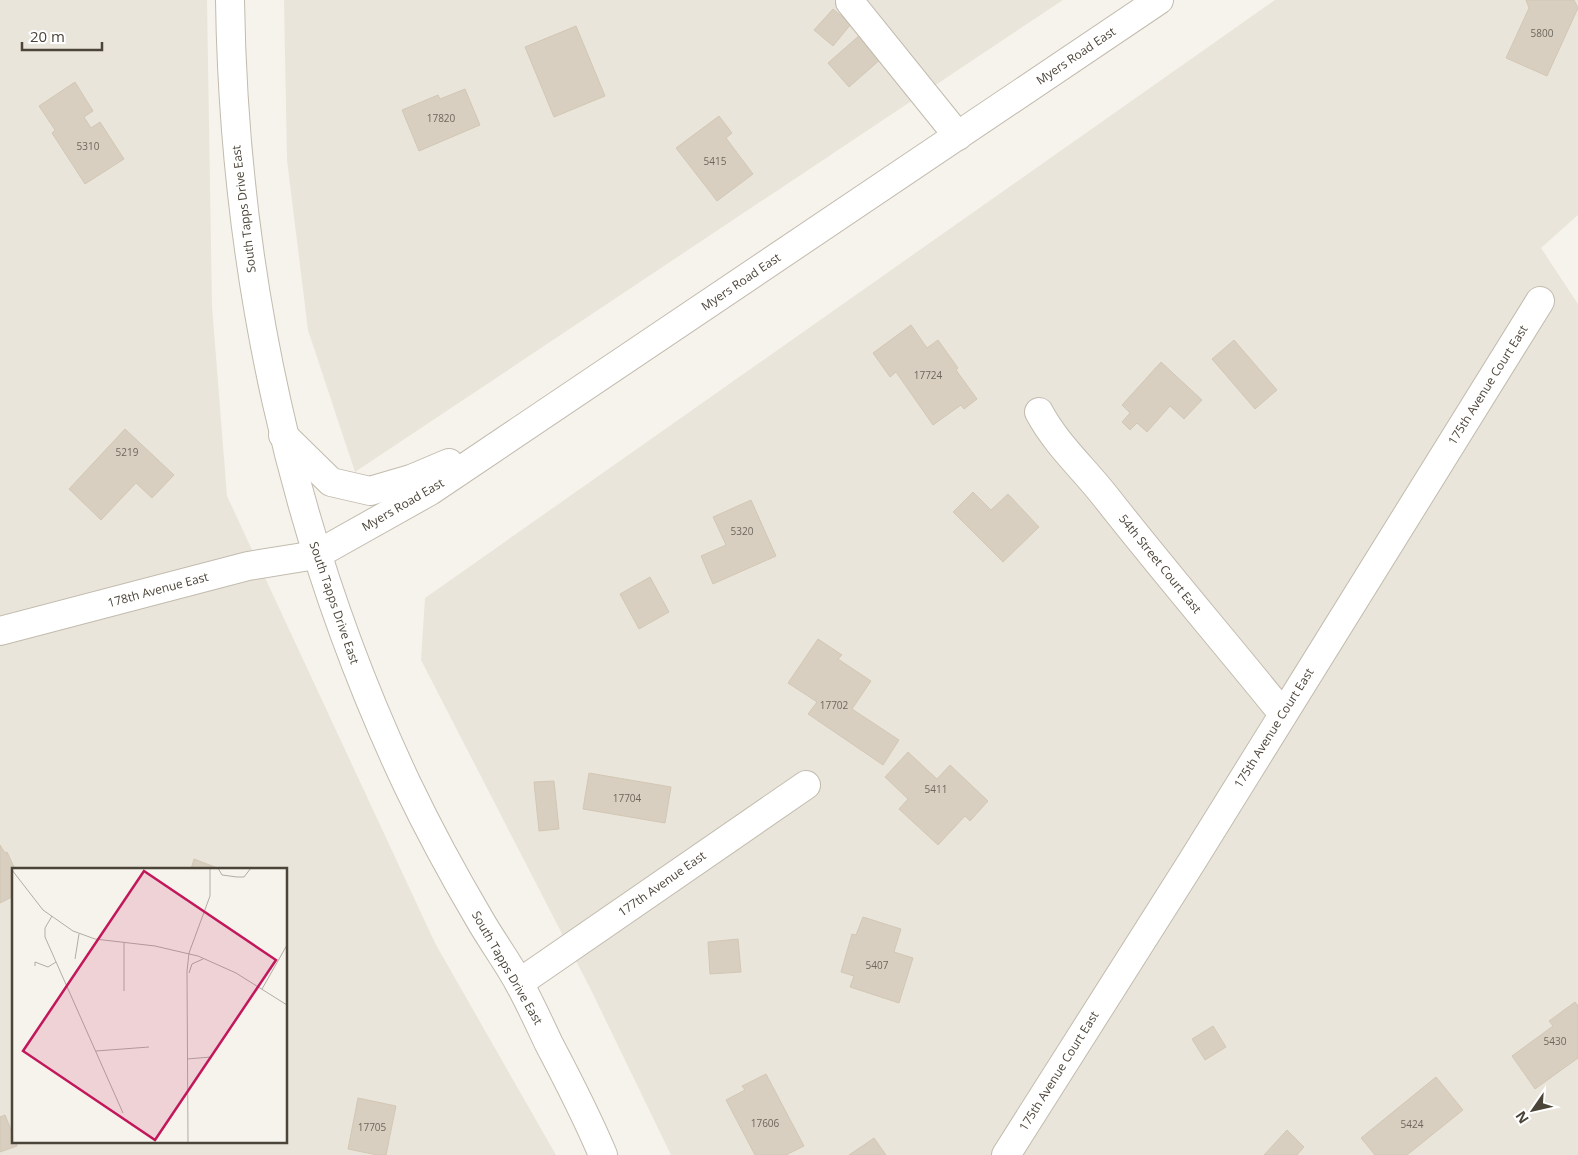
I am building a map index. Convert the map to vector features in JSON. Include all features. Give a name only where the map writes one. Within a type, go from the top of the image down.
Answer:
[{"type":"street","name":"South Tapps Drive East","points":[[230,0],[234,115],[250,264],[262,338],[283,435],[316,555],[376,716],[408,785],[442,852],[479,918],[519,983],[586,1116],[603,1155]]},
{"type":"street","name":"Myers Road East","points":[[316,555],[430,491],[1159,0]]},
{"type":"street","points":[[850,2],[958,136]]},
{"type":"street","name":"175th Avenue Court East","points":[[1006,1155],[1540,300]]},
{"type":"street","name":"54th Street Court East","points":[[1039,412],[1066,452],[1095,484],[1283,714]]},
{"type":"street","points":[[283,435],[331,482],[370,491],[411,479],[493,448]]},
{"type":"street","name":"178th Avenue East","points":[[0,631],[248,566],[316,555]]},
{"type":"street","name":"177th Avenue East","points":[[519,983],[806,785]]},
{"type":"shaded area","points":[[0,0],[207,0],[212,306],[227,496],[435,943],[556,1155],[0,1155]]},
{"type":"shaded area","points":[[284,0],[1063,0],[355,472],[308,330],[287,160]]},
{"type":"shaded area","points":[[1275,0],[1578,0],[1578,215],[1541,248],[1578,304],[1578,1155],[671,1155],[591,990],[421,660],[425,598]]},
{"type":"building","points":[[1526,0],[1574,0],[1578,8],[1547,76],[1506,58],[1529,8]]},
{"type":"building","points":[[833,9],[851,24],[833,46],[814,30]]},
{"type":"building","points":[[576,26],[605,96],[554,117],[525,47]]},
{"type":"building","points":[[861,34],[882,58],[849,87],[828,63]]},
{"type":"building","points":[[75,82],[93,111],[84,117],[91,128],[100,122],[124,159],[85,184],[52,133],[55,130],[39,106]]},
{"type":"building","points":[[465,89],[480,125],[419,151],[402,110],[438,95],[440,99]]},
{"type":"building","points":[[719,116],[732,133],[726,138],[753,174],[717,201],[676,148]]},
{"type":"building","points":[[911,325],[927,348],[938,340],[958,368],[956,370],[977,399],[964,409],[961,405],[933,425],[896,372],[890,377],[873,353]]},
{"type":"building","points":[[1234,340],[1277,390],[1255,409],[1212,359]]},
{"type":"building","points":[[1161,362],[1202,400],[1184,419],[1170,406],[1147,432],[1137,423],[1130,430],[1122,422],[1130,413],[1122,405]]},
{"type":"building","points":[[125,429],[174,475],[152,498],[136,483],[101,520],[69,489]]},
{"type":"building","points":[[973,492],[991,510],[1008,494],[1039,527],[1003,562],[953,512]]},
{"type":"building","points":[[751,500],[776,556],[713,584],[701,556],[726,545],[713,517]]},
{"type":"building","points":[[650,577],[669,612],[639,629],[620,594]]},
{"type":"building","points":[[818,639],[842,655],[838,659],[871,681],[852,709],[899,740],[883,765],[808,714],[817,702],[788,683]]},
{"type":"building","points":[[908,752],[937,779],[950,765],[988,801],[970,821],[965,816],[938,845],[899,809],[908,799],[885,777]]},
{"type":"building","points":[[589,773],[671,787],[665,823],[583,809]]},
{"type":"building","points":[[554,781],[559,829],[539,831],[534,782]]},
{"type":"building","points":[[0,845],[5,853],[7,852],[15,868],[12,868],[12,897],[0,903]]},
{"type":"building","points":[[194,859],[217,868],[191,868]]},
{"type":"building","points":[[863,917],[901,929],[894,952],[913,958],[899,1003],[850,987],[854,976],[841,972],[852,934],[856,935]]},
{"type":"building","points":[[738,939],[741,972],[710,974],[708,942]]},
{"type":"building","points":[[1575,1002],[1578,1006],[1578,1058],[1535,1089],[1512,1056],[1553,1026],[1549,1021]]},
{"type":"building","points":[[1213,1026],[1226,1047],[1205,1060],[1192,1039]]},
{"type":"building","points":[[766,1074],[804,1146],[786,1155],[755,1155],[726,1100],[745,1090],[742,1086]]},
{"type":"building","points":[[1436,1077],[1463,1110],[1407,1155],[1375,1155],[1361,1138]]},
{"type":"building","points":[[358,1098],[396,1106],[386,1155],[348,1149]]},
{"type":"building","points":[[5,1115],[12,1132],[12,1142],[16,1142],[17,1146],[0,1152],[0,1117]]},
{"type":"building","points":[[1287,1130],[1304,1147],[1297,1155],[1264,1155]]},
{"type":"building","points":[[874,1138],[886,1155],[849,1155]]}]
